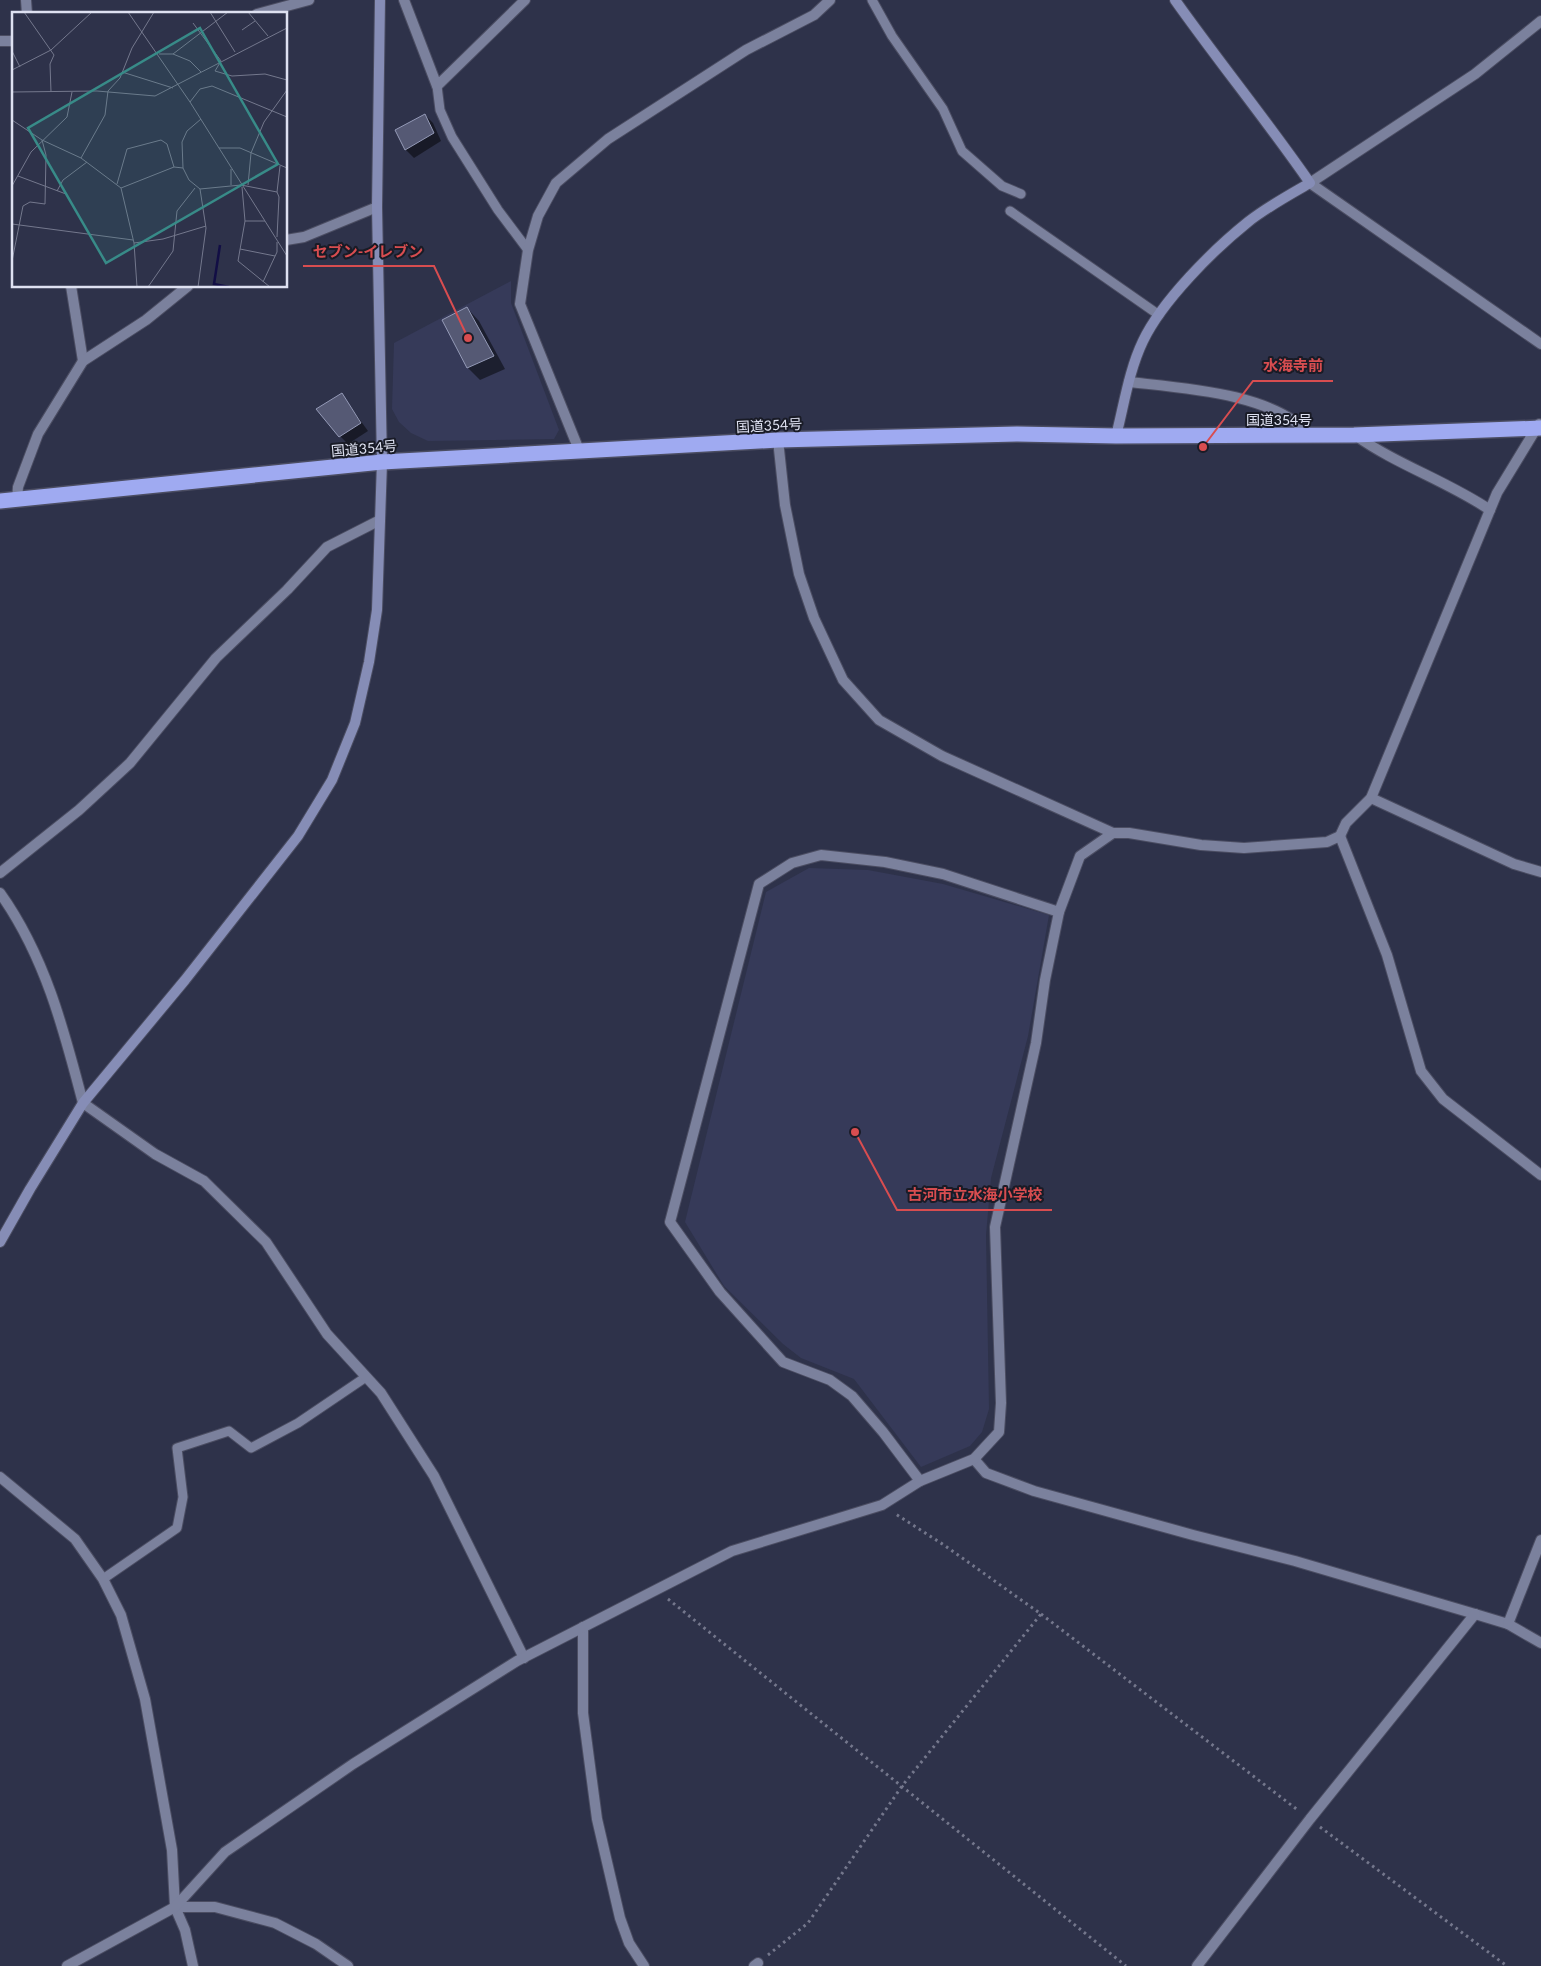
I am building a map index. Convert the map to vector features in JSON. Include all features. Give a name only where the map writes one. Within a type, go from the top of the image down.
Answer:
[{"type":"highway","name":"国道354号","points":[[0,501],[382,462],[778,440],[1017,434],[1116,436],[1354,435],[1540,426]]},
{"type":"street","points":[[264,12],[309,0]]},
{"type":"street","points":[[0,1242],[30,1189],[83,1104],[298,836],[332,780],[355,723],[369,662],[377,610],[382,462],[377,207],[380,0]]},
{"type":"street","points":[[404,0],[436,86],[524,0]]},
{"type":"street","points":[[579,450],[520,304],[528,250],[538,216],[556,183],[608,138],[699,78],[746,50],[814,15],[830,0]]},
{"type":"street","points":[[1175,0],[1217,59],[1265,118],[1310,183],[1541,344]]},
{"type":"street","points":[[1116,436],[1129,382],[1143,341],[1159,315],[1189,279],[1249,221],[1475,74],[1541,21]]},
{"type":"street","points":[[288,240],[304,237],[377,207]]},
{"type":"street","points":[[71,288],[83,361]]},
{"type":"street","points":[[17,500],[18,487],[38,434],[83,361],[146,320],[186,288]]},
{"type":"street","points":[[1129,382],[1224,395],[1276,409],[1300,423],[1310,435]]},
{"type":"street","points":[[778,440],[786,506],[799,574],[814,618],[843,680],[879,720],[942,756],[1113,833],[1129,833],[1200,845],[1244,848],[1327,842],[1340,836],[1346,823],[1371,798],[1497,493],[1540,426]]},
{"type":"street","points":[[1354,435],[1375,449],[1468,495],[1490,510]]},
{"type":"street","points":[[0,873],[79,810],[130,764],[216,658],[287,590],[327,547],[380,520]]},
{"type":"street","points":[[1371,798],[1514,864],[1541,872]]},
{"type":"street","points":[[67,1966],[175,1907],[225,1852],[352,1764],[524,1658],[732,1551],[882,1505],[920,1481],[974,1459],[999,1432],[1001,1403],[995,1227],[1036,1044],[1045,980],[1059,912],[1080,856],[1113,833]]},
{"type":"street","points":[[1340,836],[1387,955],[1421,1070],[1443,1099],[1541,1175]]},
{"type":"street","points":[[920,1481],[883,1432],[852,1396],[830,1380],[783,1362],[720,1292],[670,1222],[759,884],[792,863],[820,855],[884,862],[943,874],[1059,912]]},
{"type":"street","points":[[0,893],[25,930],[46,979],[64,1029],[83,1104],[154,1154],[204,1181],[266,1242],[327,1334],[381,1393],[434,1476],[524,1658]]},
{"type":"street","points":[[974,1459],[986,1474],[1034,1491],[1295,1561],[1475,1614],[1508,1624],[1541,1643]]},
{"type":"street","points":[[0,1477],[75,1539],[103,1579],[121,1615],[145,1699],[172,1850],[175,1907],[185,1930],[193,1966]]},
{"type":"street","points":[[1508,1624],[1541,1540]]},
{"type":"street","points":[[1197,1966],[1310,1819],[1475,1614]]},
{"type":"street","points":[[583,1627],[583,1713],[597,1819],[620,1918],[629,1943],[644,1966]]},
{"type":"street","points":[[175,1907],[215,1907],[275,1923],[316,1944],[348,1966]]},
{"type":"lane","points":[[872,0],[892,36],[943,109],[962,150],[1002,186],[1021,194]]},
{"type":"lane","points":[[436,86],[440,110],[452,137],[498,210],[528,250]]},
{"type":"lane","points":[[1010,211],[1159,315]]},
{"type":"lane","points":[[103,1579],[177,1528],[183,1497],[177,1448],[229,1431],[251,1448],[298,1423],[366,1377]]},
{"type":"path","points":[[882,1505],[944,1545],[1041,1614],[1507,1966]]},
{"type":"path","points":[[656,1589],[1126,1966]]},
{"type":"path","points":[[756,1964],[808,1923],[902,1786],[1041,1614]]},
{"type":"shaded area","points":[[511,281],[511,303],[559,430],[554,439],[428,441],[411,433],[399,422],[392,409],[394,343]]},
{"type":"shaded area","points":[[809,868],[868,870],[943,884],[1049,915],[1028,1036],[991,1178],[986,1235],[989,1409],[982,1432],[970,1446],[921,1467],[854,1379],[801,1358],[783,1344],[724,1286],[685,1222],[766,892]]},
{"type":"building","points":[[425,114],[434,133],[405,150],[395,130]]},
{"type":"building","points":[[467,307],[494,356],[467,368],[442,320]]},
{"type":"building","points":[[342,393],[361,423],[339,437],[316,409]]},
{"type":"place","name":"セブン-イレブン","points":[[468,338]]},
{"type":"place","name":"水海寺前","points":[[1203,447]]},
{"type":"place","name":"古河市立水海小学校","points":[[855,1132]]}]
